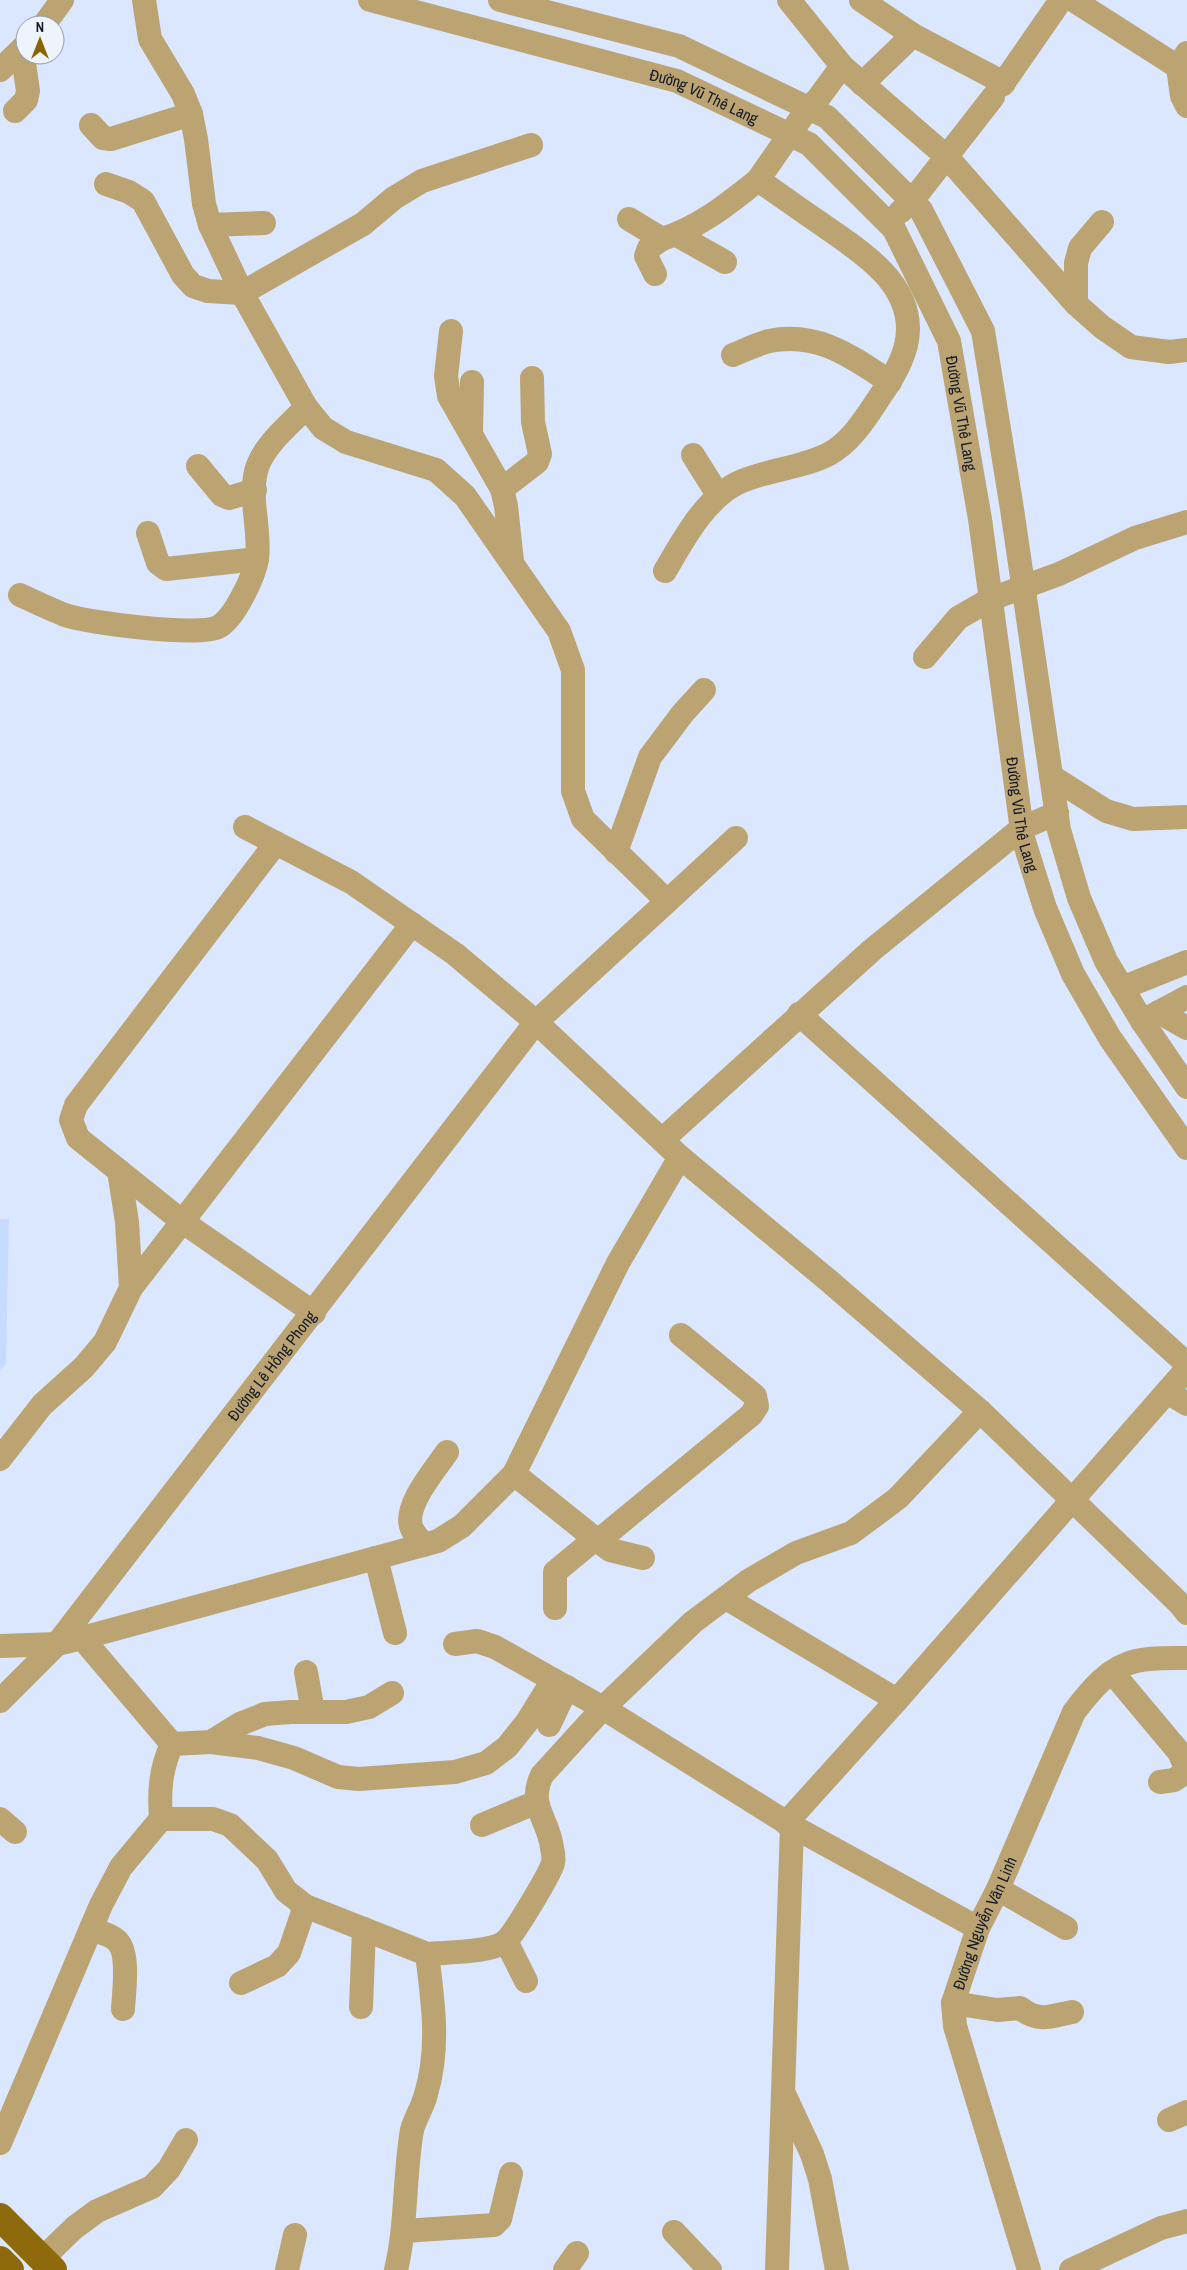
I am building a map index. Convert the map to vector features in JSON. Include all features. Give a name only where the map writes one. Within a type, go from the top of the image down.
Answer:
[{"type":"main road","points":[[0,2217],[48,2264]]},
{"type":"main road","points":[[0,2260],[10,2270]]},
{"type":"street","points":[[51,15],[62,0]]},
{"type":"street","points":[[144,0],[150,39],[183,94],[191,114],[204,204],[210,226],[242,293],[306,407],[323,428],[346,442],[436,470],[465,496],[559,631],[573,670],[573,791],[583,819],[667,901]]},
{"type":"street","name":"Đường Vũ Thê Lang","points":[[370,0],[427,7],[677,81],[809,144],[894,229],[949,341],[991,599],[1022,828],[1045,908],[1073,974],[1110,1038],[1187,1148]]},
{"type":"street","name":"Đường Vũ Thê Lang","points":[[500,0],[679,46],[827,117],[921,210],[983,331],[1024,587],[1056,812],[1079,898],[1106,961],[1122,988],[1151,1016],[1187,1087]]},
{"type":"street","points":[[788,0],[842,66],[947,157],[1076,304],[1102,327],[1131,347],[1169,352],[1187,350]]},
{"type":"street","points":[[861,0],[913,35],[1000,88]]},
{"type":"street","points":[[887,222],[912,201],[947,157],[1000,88],[1060,0]]},
{"type":"street","points":[[1088,4],[1182,60],[1182,96],[1187,106]]},
{"type":"street","points":[[862,84],[913,35]]},
{"type":"street","points":[[0,70],[15,56]]},
{"type":"street","points":[[15,110],[26,100],[28,91],[25,65]]},
{"type":"street","points":[[655,274],[646,256],[649,248],[718,211],[758,180],[808,108],[817,100],[842,66]]},
{"type":"street","points":[[91,125],[104,138],[111,139],[191,114]]},
{"type":"street","points":[[106,184],[129,192],[143,202],[183,275],[193,286],[208,291],[242,293],[363,224],[394,198],[422,181],[531,145]]},
{"type":"street","points":[[665,571],[686,536],[718,495],[742,481],[803,466],[830,453],[855,433],[890,382],[904,354],[908,329],[903,303],[889,279],[870,258],[758,180]]},
{"type":"street","points":[[629,219],[725,262]]},
{"type":"street","points":[[1076,304],[1076,263],[1080,248],[1102,222]]},
{"type":"street","points":[[210,226],[264,223]]},
{"type":"street","points":[[451,331],[446,376],[450,396],[502,489],[506,506],[512,563]]},
{"type":"street","points":[[733,355],[769,341],[796,339],[824,343],[849,355],[890,382]]},
{"type":"street","points":[[502,489],[537,462],[540,454],[533,422],[532,378]]},
{"type":"street","points":[[471,435],[472,382]]},
{"type":"street","points":[[20,595],[66,615],[99,623],[200,631],[218,628],[229,618],[250,582],[257,559],[255,490],[258,466],[267,448],[306,407]]},
{"type":"street","points":[[963,421],[997,417]]},
{"type":"street","points":[[693,456],[718,495]]},
{"type":"street","points":[[198,466],[222,495],[229,498],[255,490]]},
{"type":"street","points":[[925,657],[958,618],[991,599],[1059,574],[1135,538],[1187,522]]},
{"type":"street","points":[[148,533],[158,563],[166,569],[257,559]]},
{"type":"street","points":[[616,852],[650,757],[683,713],[704,690]]},
{"type":"street","points":[[1051,776],[1106,811],[1133,819],[1187,817]]},
{"type":"street","points":[[662,1140],[872,950],[1022,828],[1056,812]]},
{"type":"street","points":[[245,827],[351,882],[455,954],[536,1022],[680,1157],[980,1410],[1179,1603],[1187,1613]]},
{"type":"street","name":"Đường Lê Hồng Phong","points":[[0,1701],[57,1644],[314,1313],[536,1022],[736,838]]},
{"type":"street","points":[[276,843],[76,1104],[71,1120],[78,1138],[183,1222],[314,1313]]},
{"type":"street","points":[[0,1459],[42,1405],[84,1367],[105,1342],[130,1288],[412,924]]},
{"type":"street","points":[[1122,988],[1187,962]]},
{"type":"street","points":[[1151,1016],[1187,997]]},
{"type":"street","points":[[800,1014],[1187,1364]]},
{"type":"street","points":[[1151,1016],[1187,1028]]},
{"type":"street","points":[[0,1631],[10,1646],[57,1644],[438,1541],[462,1526],[514,1474],[618,1263],[680,1157]]},
{"type":"street","points":[[119,1171],[127,1222],[130,1288]]},
{"type":"street","points":[[555,1608],[555,1572],[751,1415],[757,1406],[755,1396],[681,1335]]},
{"type":"street","points":[[777,2270],[789,1825],[1072,1500],[1177,1398],[1187,1369]]},
{"type":"street","points":[[161,1819],[214,1819],[230,1824],[267,1860],[286,1891],[305,1906],[427,1954],[492,1947],[506,1941],[553,1862],[552,1846],[537,1802],[536,1788],[542,1775],[602,1708],[693,1622],[748,1582],[796,1553],[851,1533],[898,1498],[980,1410]]},
{"type":"street","points":[[424,1545],[412,1529],[409,1518],[413,1503],[447,1452]]},
{"type":"street","points":[[514,1474],[610,1550],[643,1558]]},
{"type":"street","points":[[376,1558],[395,1633]]},
{"type":"street","points":[[726,1598],[897,1700]]},
{"type":"street","points":[[82,1638],[172,1744]]},
{"type":"street","points":[[455,1644],[477,1641],[495,1647],[602,1708],[789,1825],[978,1928]]},
{"type":"street","name":"Đường Nguyễn Văn Linh","points":[[1029,2270],[955,2026],[952,2003],[978,1928],[998,1889],[1074,1712],[1092,1688],[1112,1672],[1136,1661],[1187,1658]]},
{"type":"street","points":[[306,1672],[313,1712]]},
{"type":"street","points":[[1112,1672],[1179,1752],[1184,1766],[1183,1774],[1174,1780],[1160,1782]]},
{"type":"street","points":[[172,1744],[211,1742],[258,1748],[294,1758],[338,1777],[358,1779],[455,1772],[486,1763],[507,1747],[560,1684]]},
{"type":"street","points":[[549,1725],[560,1684]]},
{"type":"street","points":[[211,1742],[240,1724],[265,1714],[346,1712],[369,1706],[392,1693]]},
{"type":"street","points":[[0,2143],[91,1928],[121,1867],[161,1819],[159,1786],[163,1763],[172,1744]]},
{"type":"street","points":[[482,1825],[537,1802]]},
{"type":"street","points":[[998,1889],[1066,1928]]},
{"type":"street","points":[[241,1983],[277,1966],[289,1954],[305,1906]]},
{"type":"street","points":[[91,1928],[115,1938],[121,1945],[124,1955],[123,2008]]},
{"type":"street","points":[[361,2007],[364,1930]]},
{"type":"street","points":[[506,1941],[526,1981]]},
{"type":"street","points":[[396,2270],[404,2231],[413,2128],[426,2095],[433,2062],[435,2017],[427,1954]]},
{"type":"street","points":[[952,2003],[997,2010],[1020,2008],[1030,2016],[1041,2018],[1072,2012]]},
{"type":"street","points":[[783,2092],[812,2154],[820,2180],[837,2270]]},
{"type":"street","points":[[48,2264],[74,2228],[98,2211],[152,2187],[169,2168],[186,2140]]},
{"type":"street","points":[[404,2231],[494,2225],[500,2219],[511,2174]]},
{"type":"street","points":[[1071,2270],[1161,2228],[1187,2221]]},
{"type":"street","points":[[674,2232],[710,2270]]},
{"type":"street","points":[[287,2270],[295,2234]]},
{"type":"shaded area","points":[[0,1219],[9,1219],[6,1363],[0,1370]]}]
